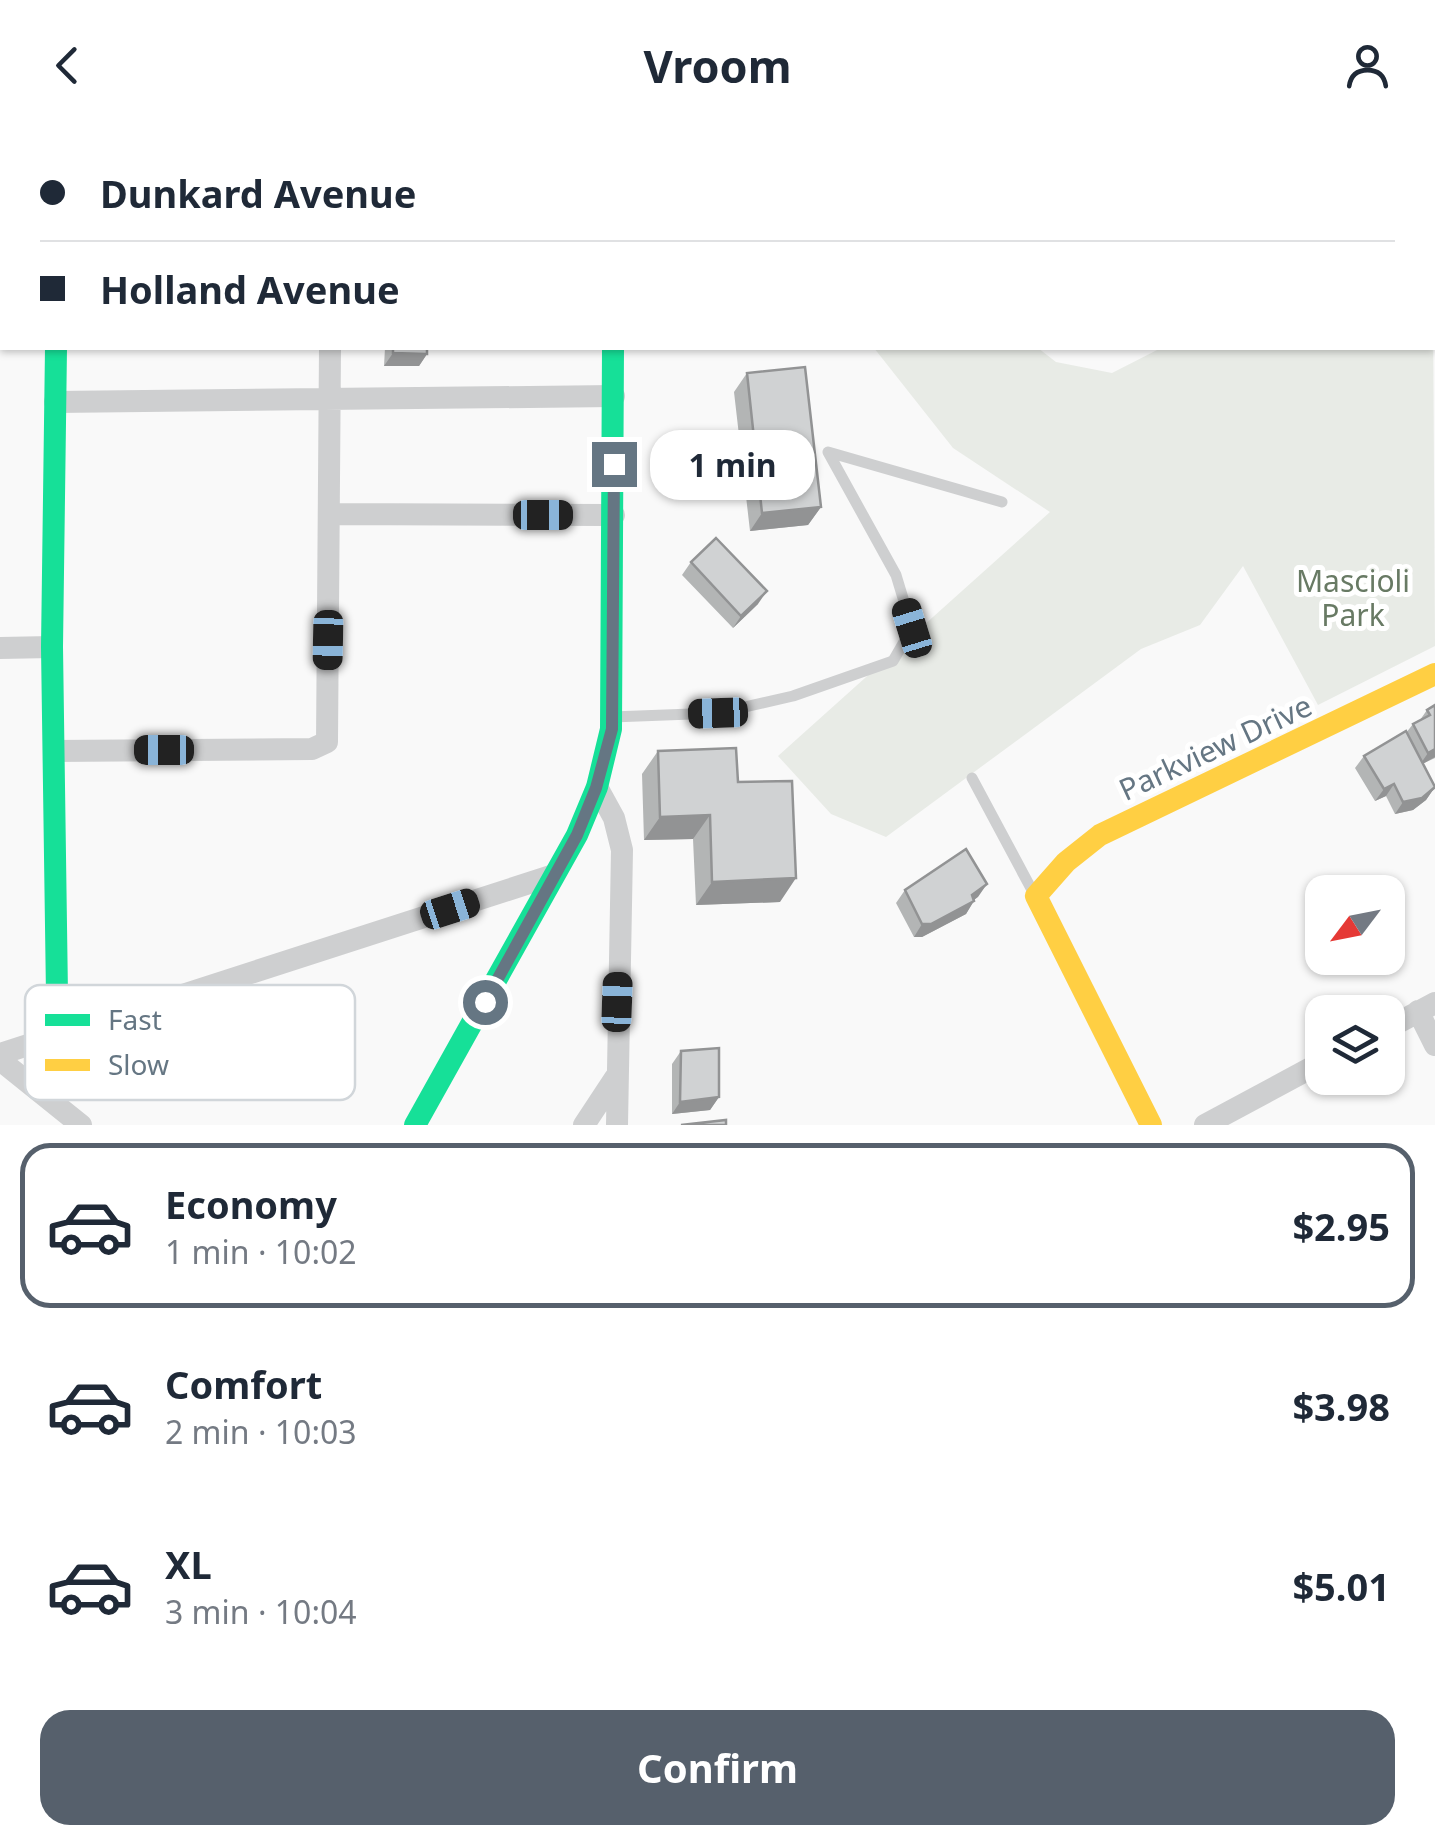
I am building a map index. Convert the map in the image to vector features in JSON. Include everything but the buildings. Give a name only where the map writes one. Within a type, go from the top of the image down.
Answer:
[{"type":"street","points":[[56,350],[52,647],[57,985]]},
{"type":"street","points":[[54,751],[312,749],[327,742],[330,350]]},
{"type":"street","points":[[415,1125],[554,876],[596,788],[612,717],[613,350]]},
{"type":"street","points":[[55,402],[614,396]]},
{"type":"street","points":[[330,514],[614,515]]},
{"type":"street","points":[[0,648],[52,647]]},
{"type":"street","name":"Parkview Drive","points":[[1036,896],[1066,862],[1100,835],[1435,674]]},
{"type":"street","points":[[596,788],[614,818],[622,850],[614,1078],[616,1125]]},
{"type":"street","points":[[215,985],[554,876]]},
{"type":"street","points":[[1036,896],[1151,1125]]},
{"type":"street","points":[[1426,1007],[1435,1045]]},
{"type":"street","points":[[25,1048],[0,1057],[25,1078]]},
{"type":"street","points":[[1206,1125],[1305,1071]]},
{"type":"street","points":[[584,1125],[614,1078]]},
{"type":"street","points":[[51,1100],[81,1125]]},
{"type":"lane","points":[[612,717],[718,713],[794,696],[893,661],[912,628],[901,592],[828,452],[1002,502]]},
{"type":"lane","points":[[972,778],[1036,896]]},
{"type":"green space","name":"Mascioli Park","points":[[876,350],[1041,350],[1056,362],[1112,373],[1157,350],[1433,350],[1435,646],[1318,705],[1243,566],[1200,625],[1141,649],[886,837],[831,814],[778,756],[1050,512],[953,448]]},
{"type":"traffic: fast","points":[[56,350],[52,647],[57,985]]},
{"type":"traffic: fast","points":[[415,1125],[577,835],[597,787],[611,729],[613,350]]},
{"type":"traffic: slow","points":[[1151,1125],[1036,896],[1066,862],[1100,835],[1435,674]]},
{"type":"route","points":[[485,1002],[577,835],[596,788],[612,729],[614,464]]}]
